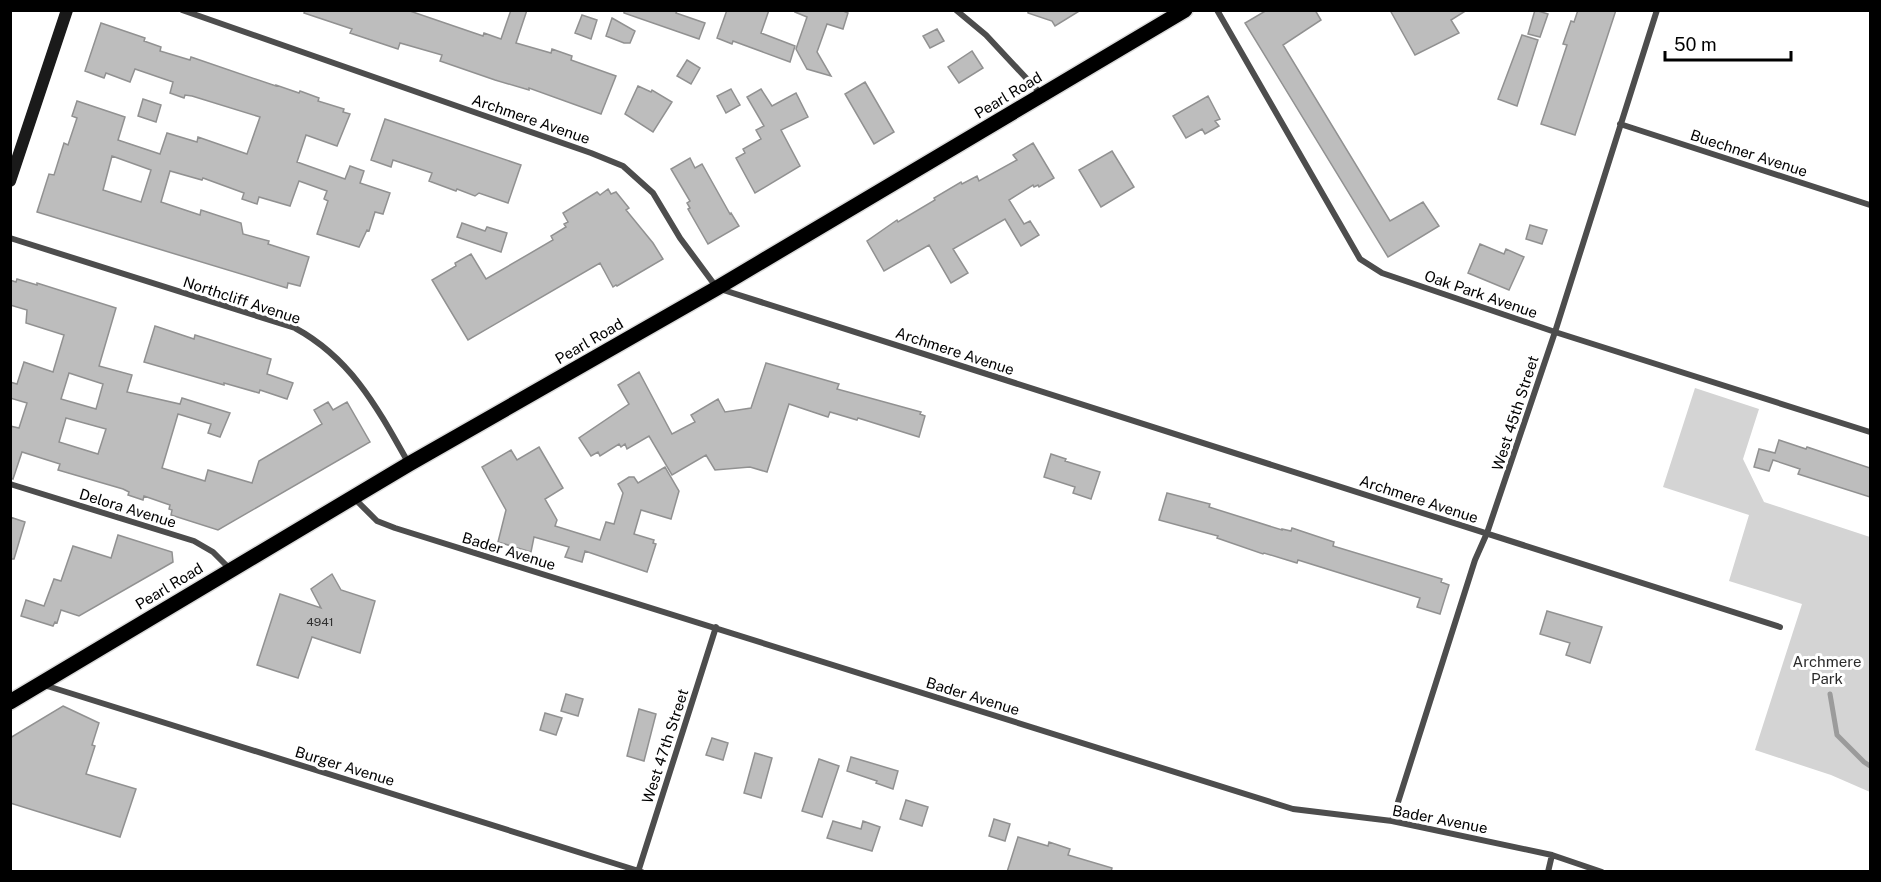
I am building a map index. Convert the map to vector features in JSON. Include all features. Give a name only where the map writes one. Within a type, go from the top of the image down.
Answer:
[{"type":"main road","points":[[10,181],[67,10]]},
{"type":"main road","name":"Pearl Road","points":[[15,696],[41,684],[409,464],[717,288],[1185,10]]},
{"type":"street","name":"Archmere Avenue","points":[[182,10],[623,166],[652,193],[680,238],[717,288],[1780,627]]},
{"type":"street","points":[[956,10],[986,35],[1042,95]]},
{"type":"street","name":"Oak Park Avenue","points":[[1217,10],[1360,258],[1382,273],[1555,332],[1870,432]]},
{"type":"street","name":"West 45th Street","points":[[1392,821],[1475,560],[1487,533],[1555,332],[1657,10]]},
{"type":"street","name":"Buechner Avenue","points":[[1620,124],[1870,205]]},
{"type":"street","name":"Northcliff Avenue","points":[[10,238],[295,328],[309,336],[360,382],[379,409],[409,464]]},
{"type":"street","name":"Delora Avenue","points":[[10,484],[194,541],[213,552],[231,569]]},
{"type":"street","name":"Bader Avenue","points":[[353,497],[377,520],[395,528],[1293,809],[1392,821],[1552,855],[1602,872]]},
{"type":"street","name":"West 47th Street","points":[[639,871],[716,627]]},
{"type":"street","name":"Burger Avenue","points":[[41,684],[639,871]]},
{"type":"street","points":[[1548,872],[1552,855]]},
{"type":"green space","name":"Archmere Park","points":[[1695,388],[1759,409],[1743,459],[1764,502],[1870,537],[1870,792],[1831,775],[1755,750],[1802,604],[1729,581],[1749,515],[1663,487]]},
{"type":"building","points":[[305,10],[407,10],[483,36],[484,33],[501,39],[511,10],[527,10],[516,43],[551,53],[552,49],[572,56],[571,60],[616,76],[601,114],[529,88],[529,90],[495,80],[440,61],[442,55],[400,43],[398,49],[350,33],[352,29],[304,13]]},
{"type":"building","points":[[624,10],[677,10],[676,13],[705,23],[699,39],[624,13]]},
{"type":"building","points":[[727,10],[769,10],[761,33],[795,46],[790,62],[733,41],[732,44],[717,38]]},
{"type":"building","points":[[796,10],[841,10],[848,13],[843,29],[827,24],[817,52],[831,76],[807,69],[796,49],[807,17],[795,12]]},
{"type":"building","points":[[1028,10],[1081,10],[1055,26],[1052,21],[1028,13]]},
{"type":"building","points":[[1267,10],[1315,10],[1321,20],[1283,45],[1390,221],[1423,202],[1439,226],[1388,257],[1245,23]]},
{"type":"building","points":[[1390,10],[1467,10],[1451,20],[1459,33],[1415,55]]},
{"type":"building","points":[[1535,10],[1548,14],[1540,37],[1528,34]]},
{"type":"building","points":[[1578,10],[1616,10],[1575,135],[1541,124],[1567,45],[1563,44],[1571,21],[1574,22]]},
{"type":"building","points":[[582,15],[597,20],[591,39],[575,33]]},
{"type":"building","points":[[612,18],[635,31],[630,43],[606,36]]},
{"type":"building","points":[[101,23],[145,38],[144,41],[161,47],[160,51],[190,60],[191,57],[276,86],[299,93],[300,91],[319,98],[318,101],[344,109],[343,112],[350,114],[337,146],[306,135],[297,162],[345,179],[350,166],[364,171],[360,183],[390,193],[383,214],[375,212],[369,231],[367,230],[359,247],[317,234],[328,201],[324,199],[327,191],[299,181],[290,206],[259,197],[257,204],[242,199],[244,193],[203,178],[202,180],[170,171],[161,202],[200,215],[201,210],[241,223],[243,234],[269,241],[268,244],[309,257],[300,286],[288,283],[287,288],[37,212],[49,174],[54,175],[64,143],[68,145],[77,118],[72,116],[77,101],[125,117],[118,140],[160,154],[167,133],[197,142],[198,137],[247,154],[260,117],[192,96],[185,95],[184,98],[170,93],[173,82],[135,69],[130,82],[106,73],[104,78],[85,71]],"holes":[[[112,156],[151,170],[141,202],[103,190]]]},
{"type":"building","points":[[937,29],[944,41],[930,48],[923,36]]},
{"type":"building","points":[[1522,35],[1538,40],[1517,106],[1498,99]]},
{"type":"building","points":[[972,51],[983,68],[959,83],[948,67]]},
{"type":"building","points":[[687,60],[700,68],[691,84],[677,76]]},
{"type":"building","points":[[865,82],[894,132],[874,144],[845,94]]},
{"type":"building","points":[[638,86],[651,92],[652,90],[672,102],[653,132],[625,114]]},
{"type":"building","points":[[731,89],[740,105],[726,113],[717,96]]},
{"type":"building","points":[[761,89],[772,106],[796,93],[808,117],[781,130],[800,166],[755,193],[736,158],[745,153],[743,149],[761,139],[756,130],[764,126],[747,97]]},
{"type":"building","points":[[1208,96],[1220,119],[1215,121],[1219,126],[1205,134],[1202,129],[1186,138],[1173,116]]},
{"type":"building","points":[[143,99],[161,105],[156,122],[138,116]]},
{"type":"building","points":[[385,119],[521,165],[508,203],[479,193],[475,196],[457,189],[456,191],[429,181],[432,173],[393,160],[391,167],[371,160]]},
{"type":"building","points":[[1033,143],[1054,178],[1039,187],[1033,185],[1009,200],[1024,224],[1030,221],[1039,235],[1021,246],[1005,219],[953,249],[968,273],[951,283],[929,245],[884,271],[867,241],[897,220],[898,222],[961,182],[962,184],[977,176],[979,181],[1017,160],[1013,155]]},
{"type":"building","points":[[1112,151],[1134,187],[1101,207],[1079,170]]},
{"type":"building","points":[[690,158],[695,168],[702,164],[739,226],[708,244],[688,209],[690,208],[687,203],[690,201],[671,169]]},
{"type":"building","points":[[608,189],[611,194],[616,192],[629,208],[626,210],[663,259],[613,287],[600,263],[468,340],[432,280],[471,254],[486,279],[553,240],[551,236],[566,227],[564,224],[568,222],[563,213],[597,192],[600,195]]},
{"type":"building","points":[[462,223],[485,231],[487,227],[507,233],[501,252],[457,237]]},
{"type":"building","points":[[1530,225],[1547,230],[1542,244],[1526,239]]},
{"type":"building","points":[[1480,244],[1504,254],[1506,249],[1524,257],[1509,290],[1468,273]]},
{"type":"building","points":[[17,279],[37,285],[37,283],[116,308],[99,366],[132,375],[127,392],[180,404],[182,398],[230,413],[220,437],[208,433],[211,424],[178,414],[162,468],[205,481],[208,470],[252,483],[259,461],[322,424],[314,410],[328,402],[333,410],[347,402],[370,442],[218,530],[171,515],[170,505],[144,496],[143,500],[128,495],[129,492],[123,489],[58,470],[60,464],[22,452],[13,479],[10,478],[10,426],[19,428],[27,403],[10,398],[10,382],[17,384],[24,362],[53,372],[64,335],[26,323],[27,310],[10,305],[10,280],[16,282]],"holes":[[[69,373],[103,384],[96,409],[61,399]],[[66,418],[106,429],[98,454],[59,442]]]},
{"type":"building","points":[[155,326],[194,339],[195,335],[271,359],[267,374],[293,383],[287,399],[260,390],[259,393],[224,383],[224,385],[144,362]]},
{"type":"building","points":[[766,363],[839,384],[837,389],[921,412],[920,414],[925,416],[919,437],[858,418],[857,420],[830,412],[828,417],[789,404],[767,472],[750,467],[715,470],[706,455],[672,475],[649,436],[627,449],[625,444],[621,447],[619,444],[600,456],[598,452],[591,456],[579,438],[629,404],[618,385],[639,372],[672,434],[695,422],[691,415],[718,399],[725,412],[751,408]]},
{"type":"building","points":[[1779,440],[1870,468],[1870,497],[1798,474],[1800,469],[1773,460],[1769,471],[1754,467],[1759,449],[1775,453]]},
{"type":"building","points":[[539,447],[563,488],[545,499],[557,520],[555,526],[600,540],[606,522],[614,524],[623,493],[618,484],[629,477],[634,477],[638,483],[665,467],[679,491],[671,519],[641,510],[634,534],[654,540],[653,543],[656,544],[647,572],[585,551],[582,562],[565,557],[569,547],[534,537],[531,552],[498,542],[506,510],[482,467],[511,450],[517,460]]},
{"type":"building","points":[[1051,454],[1100,472],[1091,499],[1073,493],[1075,487],[1044,477]]},
{"type":"building","points":[[1167,493],[1210,504],[1209,507],[1282,530],[1291,531],[1292,528],[1334,542],[1333,546],[1442,579],[1441,582],[1449,585],[1440,614],[1417,607],[1420,598],[1298,560],[1297,563],[1263,554],[1217,538],[1218,536],[1159,520]]},
{"type":"building","points":[[10,517],[25,522],[14,559],[10,559]]},
{"type":"building","points":[[118,535],[172,552],[173,562],[79,616],[61,610],[57,623],[55,622],[53,626],[21,616],[26,600],[44,606],[54,579],[61,581],[73,546],[111,558]]},
{"type":"building","points":[[332,574],[341,590],[375,601],[360,653],[312,637],[298,678],[257,665],[280,594],[321,608],[311,589]]},
{"type":"building","points":[[1547,611],[1602,627],[1590,663],[1566,655],[1570,643],[1540,634]]},
{"type":"building","points":[[566,694],[583,699],[578,716],[561,711]]},
{"type":"building","points":[[63,706],[99,723],[92,745],[95,746],[86,774],[136,789],[120,837],[10,803],[10,738]]},
{"type":"building","points":[[639,709],[656,714],[644,761],[627,756]]},
{"type":"building","points":[[545,713],[562,718],[556,735],[540,730]]},
{"type":"building","points":[[712,738],[728,743],[723,760],[706,755]]},
{"type":"building","points":[[755,753],[772,758],[761,798],[744,793]]},
{"type":"building","points":[[851,757],[898,771],[893,789],[847,771]]},
{"type":"building","points":[[819,759],[839,766],[822,817],[802,811]]},
{"type":"building","points":[[906,800],[928,807],[922,826],[900,819]]},
{"type":"building","points":[[994,819],[1010,824],[1005,841],[989,836]]},
{"type":"building","points":[[833,821],[861,829],[863,821],[880,827],[872,851],[827,838]]},
{"type":"building","points":[[1018,837],[1048,846],[1049,842],[1070,849],[1068,855],[1112,868],[1111,872],[1007,872]]},
{"type":"waterway","points":[[1830,694],[1837,735],[1870,766]]}]
